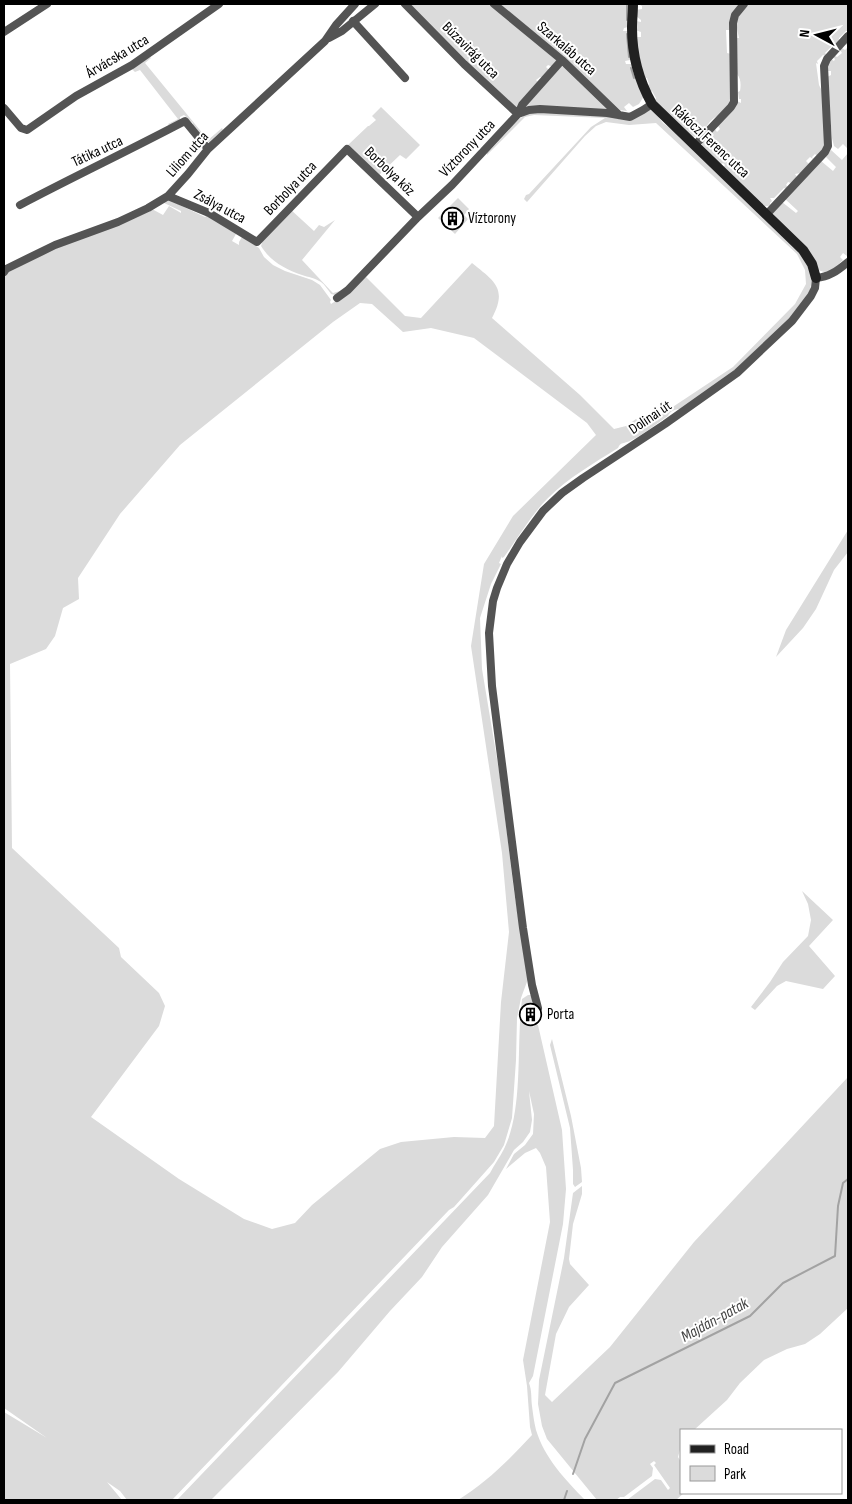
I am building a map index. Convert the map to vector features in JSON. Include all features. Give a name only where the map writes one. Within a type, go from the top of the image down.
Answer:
[{"type":"street","points":[[4,32],[47,4]]},
{"type":"street","name":"Árvácska utca","points":[[5,114],[26,130],[76,96],[138,61],[219,4]]},
{"type":"street","name":"Liliom utca","points":[[4,270],[55,245],[118,222],[168,196],[208,149],[325,41],[336,25],[355,4]]},
{"type":"street","points":[[325,41],[342,31],[376,4]]},
{"type":"street","name":"Búzavirág utca","points":[[405,4],[464,64],[518,114]]},
{"type":"street","name":"Szarkaláb utca","points":[[494,4],[562,60],[619,115]]},
{"type":"street","name":"Rákóczi Ferenc utca","points":[[633,4],[632,47],[640,82],[652,104],[804,250],[812,264],[816,278]]},
{"type":"street","points":[[696,145],[734,104],[733,23],[735,16],[744,4]]},
{"type":"street","points":[[353,21],[405,78]]},
{"type":"street","points":[[767,214],[825,152],[828,146],[824,66],[827,59],[848,36]]},
{"type":"street","name":"Víztorony utca","points":[[337,298],[348,290],[418,216],[459,178],[518,114],[522,105],[562,60]]},
{"type":"street","points":[[518,114],[540,109],[630,117],[652,104]]},
{"type":"street","name":"Tátika utca","points":[[20,205],[185,121],[208,149]]},
{"type":"street","name":"Borbolya köz","points":[[343,152],[346,148],[418,216]]},
{"type":"street","name":"Borbolya utca","points":[[257,242],[343,152]]},
{"type":"street","name":"Zsálya utca","points":[[168,196],[209,213],[257,242]]},
{"type":"street","points":[[816,278],[828,276],[848,262]]},
{"type":"street","name":"Dolinai út","points":[[538,1008],[532,985],[523,928],[489,647],[490,619],[493,601],[500,580],[520,542],[543,511],[562,493],[583,478],[665,424],[737,373],[792,321],[811,296],[815,288],[816,278]]},
{"type":"green space","points":[[410,4],[491,4],[558,59],[553,67],[548,65],[546,67],[549,70],[542,78],[540,77],[536,80],[538,82],[517,110],[467,64],[466,60],[464,61]]},
{"type":"green space","points":[[500,4],[629,4],[628,27],[624,28],[623,31],[628,31],[630,60],[625,61],[626,64],[632,64],[644,96],[639,104],[633,107],[629,103],[624,107],[627,111],[620,110],[562,56]]},
{"type":"green space","points":[[638,4],[740,4],[731,30],[726,30],[727,53],[731,54],[731,102],[726,110],[710,121],[700,133],[705,130],[700,136],[692,137],[655,100],[656,98],[652,91],[649,93],[647,86],[649,84],[647,78],[643,77],[635,37],[641,37],[641,32],[635,30],[636,21],[641,22],[636,16],[636,10],[642,9],[642,6]]},
{"type":"green space","points":[[748,4],[848,4],[848,31],[839,38],[838,43],[834,44],[835,46],[833,45],[825,53],[825,56],[823,55],[817,61],[818,64],[816,63],[819,85],[822,91],[826,142],[822,151],[817,156],[815,154],[812,157],[813,159],[810,157],[806,161],[809,164],[801,173],[795,174],[797,177],[791,183],[788,182],[786,189],[784,188],[774,198],[770,198],[772,201],[768,206],[764,206],[723,168],[725,165],[723,163],[720,165],[702,147],[702,143],[715,129],[717,132],[720,129],[718,126],[737,101],[741,103],[738,92],[740,91],[740,82],[737,74],[736,38],[739,38],[737,20]]},
{"type":"green space","points":[[848,47],[848,149],[843,144],[838,149],[834,146],[832,138],[827,77],[831,75],[831,71],[827,71],[831,59],[834,61],[835,59],[832,56],[837,57],[842,53],[840,50],[842,48],[845,50]]},
{"type":"green space","points":[[150,57],[145,63],[208,140],[222,128],[223,130],[209,142],[206,142],[193,126],[193,123],[184,115],[180,117],[180,121],[169,126],[168,124],[178,119],[140,70],[135,72],[132,69]]},
{"type":"green space","points":[[560,64],[578,78],[578,81],[609,109],[608,111],[522,110]]},
{"type":"green space","points":[[381,107],[420,145],[406,159],[400,155],[378,176],[348,145],[376,120],[372,116]]},
{"type":"green space","points":[[647,109],[652,109],[663,123],[675,132],[801,251],[812,279],[809,295],[793,316],[738,370],[680,409],[671,412],[631,441],[621,444],[618,448],[573,477],[548,498],[530,519],[504,557],[502,558],[502,556],[499,563],[501,564],[491,584],[480,618],[482,669],[500,777],[514,891],[528,979],[521,998],[517,1018],[512,1118],[504,1145],[494,1162],[454,1207],[449,1210],[172,1500],[127,1500],[120,1491],[107,1482],[122,1500],[4,1500],[4,1412],[47,1438],[4,1408],[4,276],[7,271],[55,248],[110,228],[152,209],[163,215],[169,206],[181,213],[181,211],[162,202],[167,199],[205,217],[207,215],[236,234],[232,241],[239,245],[242,237],[259,248],[264,257],[273,265],[320,285],[331,300],[331,304],[366,277],[405,316],[421,318],[472,263],[492,280],[499,292],[497,308],[492,318],[580,395],[614,429],[626,426],[636,419],[644,426],[733,367],[795,304],[806,284],[805,270],[797,254],[656,123],[629,125],[606,122],[596,126],[527,202],[524,199],[526,195],[591,127],[605,118],[534,115],[525,117],[487,155],[516,123],[532,111],[607,115],[624,119]],"holes":[[[360,303],[372,304],[403,332],[431,328],[474,338],[587,423],[596,435],[513,516],[484,564],[471,646],[502,853],[509,932],[501,1002],[494,1126],[485,1138],[454,1137],[401,1142],[380,1149],[312,1205],[295,1223],[272,1229],[244,1219],[179,1179],[91,1117],[159,1026],[165,1006],[159,993],[121,957],[119,948],[12,848],[10,664],[46,649],[55,636],[63,608],[79,599],[78,578],[120,514],[180,445],[333,322]]]},
{"type":"green space","points":[[831,150],[842,160],[848,153],[848,254],[847,256],[843,253],[840,257],[843,260],[832,270],[824,272],[818,270],[773,212],[782,202],[796,213],[798,211],[784,198],[821,161],[833,171],[836,167],[825,156]]},
{"type":"green space","points":[[458,198],[469,209],[464,215],[468,219],[455,234],[438,218]]},
{"type":"green space","points":[[290,209],[314,231],[319,225],[324,227],[335,220],[302,260],[333,293],[340,291],[335,295],[331,294],[319,281],[296,273],[279,264],[261,246],[264,237]]},
{"type":"green space","points":[[848,530],[848,552],[834,570],[816,609],[803,628],[776,657],[786,630]]},
{"type":"green space","points":[[802,891],[833,920],[809,946],[835,976],[823,989],[786,981],[777,986],[755,1010],[751,1007],[783,962],[808,936],[811,920],[808,904]]},
{"type":"green space","points":[[532,995],[532,1005],[528,1010],[527,1019],[533,1020],[533,1027],[536,1024],[538,1025],[562,1130],[566,1189],[563,1224],[533,1376],[529,1383],[536,1430],[540,1440],[556,1468],[585,1500],[458,1500],[497,1470],[532,1435],[523,1360],[550,1222],[546,1167],[536,1148],[525,1153],[506,1169],[514,1154],[525,1145],[533,1134],[534,1114],[529,1091],[532,1120],[530,1132],[514,1150],[488,1195],[442,1247],[422,1277],[338,1372],[211,1500],[177,1500],[490,1173],[504,1149],[514,1115],[517,1096],[522,999]]},
{"type":"green space","points":[[552,1039],[571,1116],[581,1168],[582,1182],[575,1187],[573,1184],[570,1128],[550,1045]]},
{"type":"green space","points":[[848,1077],[848,1308],[820,1334],[805,1344],[787,1349],[764,1360],[740,1383],[727,1400],[695,1429],[680,1429],[678,1457],[680,1460],[680,1494],[683,1494],[676,1500],[627,1500],[655,1479],[661,1480],[668,1490],[670,1488],[654,1465],[656,1463],[654,1461],[650,1464],[653,1468],[652,1476],[624,1497],[616,1500],[597,1500],[547,1439],[542,1426],[538,1404],[539,1380],[564,1258],[573,1193],[582,1186],[582,1194],[573,1224],[569,1259],[570,1264],[589,1285],[569,1307],[556,1334],[545,1395],[552,1402],[610,1347],[694,1242]]},
{"type":"waterway","points":[[627,4],[627,20]]},
{"type":"waterway","points":[[627,34],[629,57]]},
{"type":"waterway","points":[[631,68],[634,78]]},
{"type":"waterway","name":"Majdán-patak","points":[[573,1474],[585,1439],[615,1383],[750,1316],[783,1283],[835,1256],[838,1206],[843,1183],[848,1179]]},
{"type":"waterway","name":"Majdán-patak","points":[[564,1500],[567,1491]]},
{"type":"place","name":"Víztorony","points":[[452,218]]},
{"type":"place","name":"Porta","points":[[531,1014]]}]
